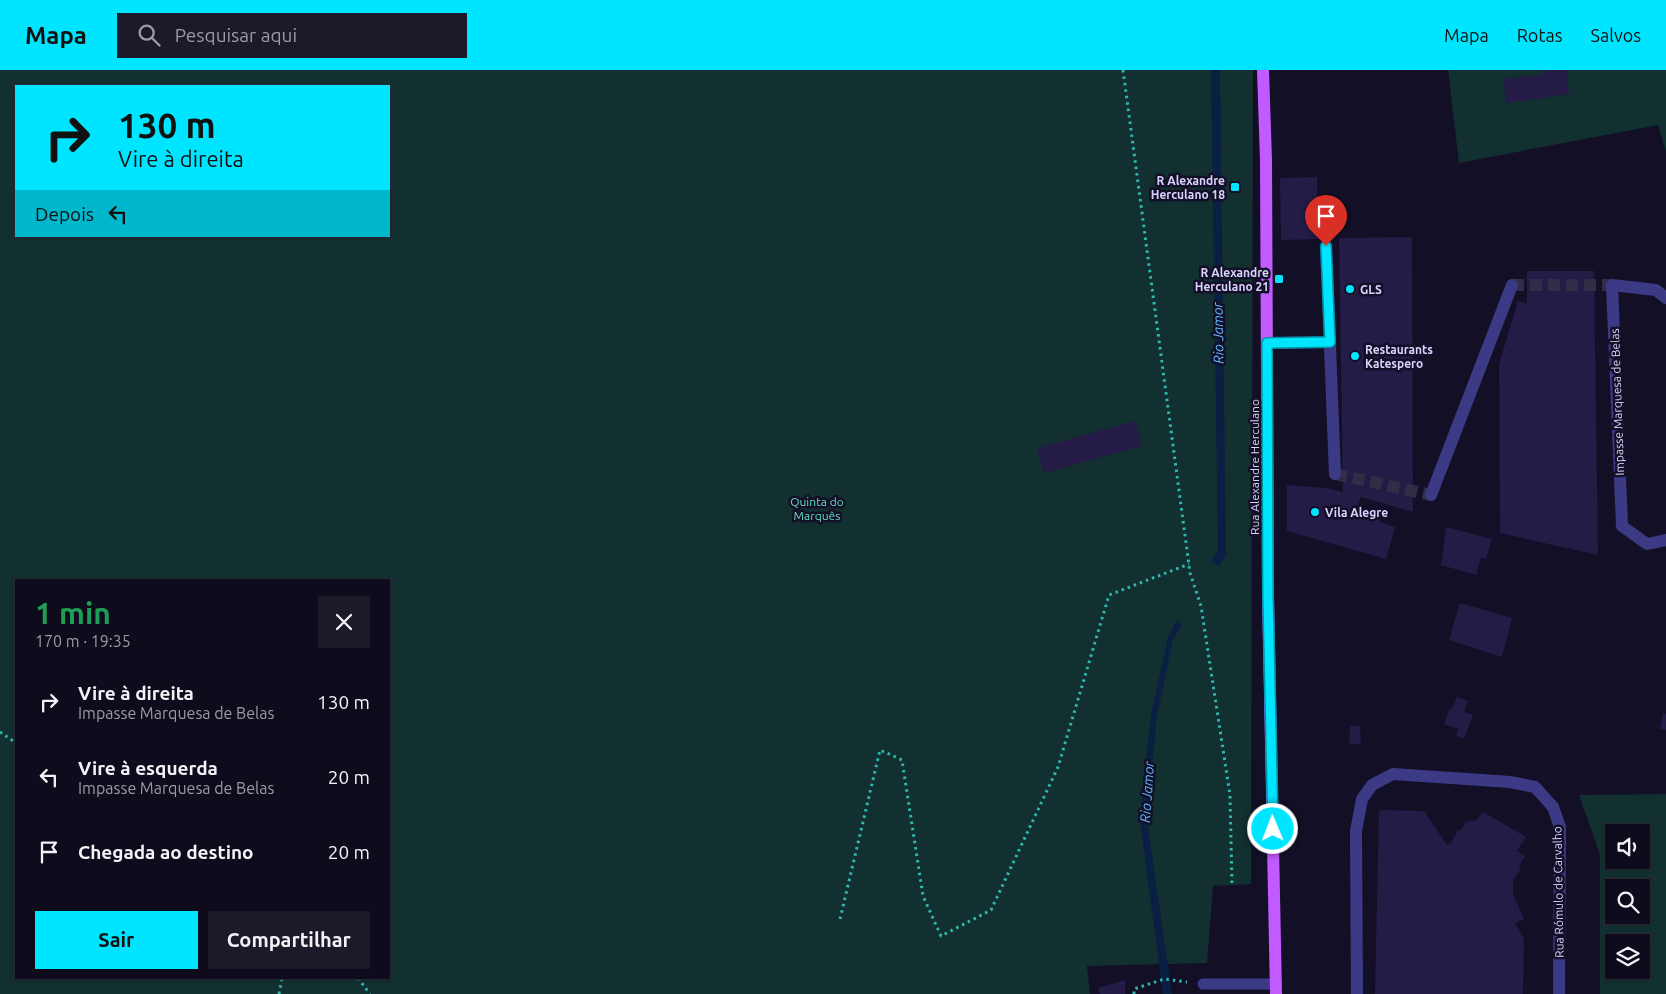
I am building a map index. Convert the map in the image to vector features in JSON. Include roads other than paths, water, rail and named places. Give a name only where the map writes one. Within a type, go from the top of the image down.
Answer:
[{"type":"main road","name":"Rua Alexandre Herculano","points":[[1263,70],[1266,160],[1268,606],[1276,989]]},
{"type":"street","points":[[1326,246],[1335,474]]},
{"type":"street","points":[[1431,494],[1512,285]]},
{"type":"street","name":"Impasse Marquesa de Belas","points":[[1666,298],[1656,290],[1612,285],[1622,526],[1647,544],[1666,540]]},
{"type":"street","points":[[1267,343],[1330,342]]},
{"type":"street","name":"Rua Rómulo de Carvalho","points":[[1357,994],[1356,831],[1362,800],[1372,784],[1394,774],[1510,782],[1535,787],[1553,806],[1560,827],[1559,994]]},
{"type":"lane","points":[[1203,984],[1276,989]]},
{"type":"water","name":"Rio Jamor","points":[[1211,70],[1220,70],[1226,555],[1219,566],[1211,561],[1218,551]]},
{"type":"water","name":"Rio Jamor","points":[[1177,620],[1182,625],[1173,640],[1157,716],[1147,820],[1172,994],[1163,994],[1140,820],[1151,714],[1168,637]]},
{"type":"tunnel","points":[[1512,285],[1612,285]]},
{"type":"tunnel","points":[[1335,474],[1431,495]]},
{"type":"place","name":"R Alexandre Herculano 18","points":[[1235,187]]},
{"type":"place","name":"R Alexandre Herculano 21","points":[[1279,279]]},
{"type":"place","name":"GLS","points":[[1350,289]]},
{"type":"place","name":"Restaurants Katespero","points":[[1355,356]]},
{"type":"place","name":"Vila Alegre","points":[[1315,512]]},
{"type":"park label","name":"Quinta do Marquês","points":[[817,508]]}]
